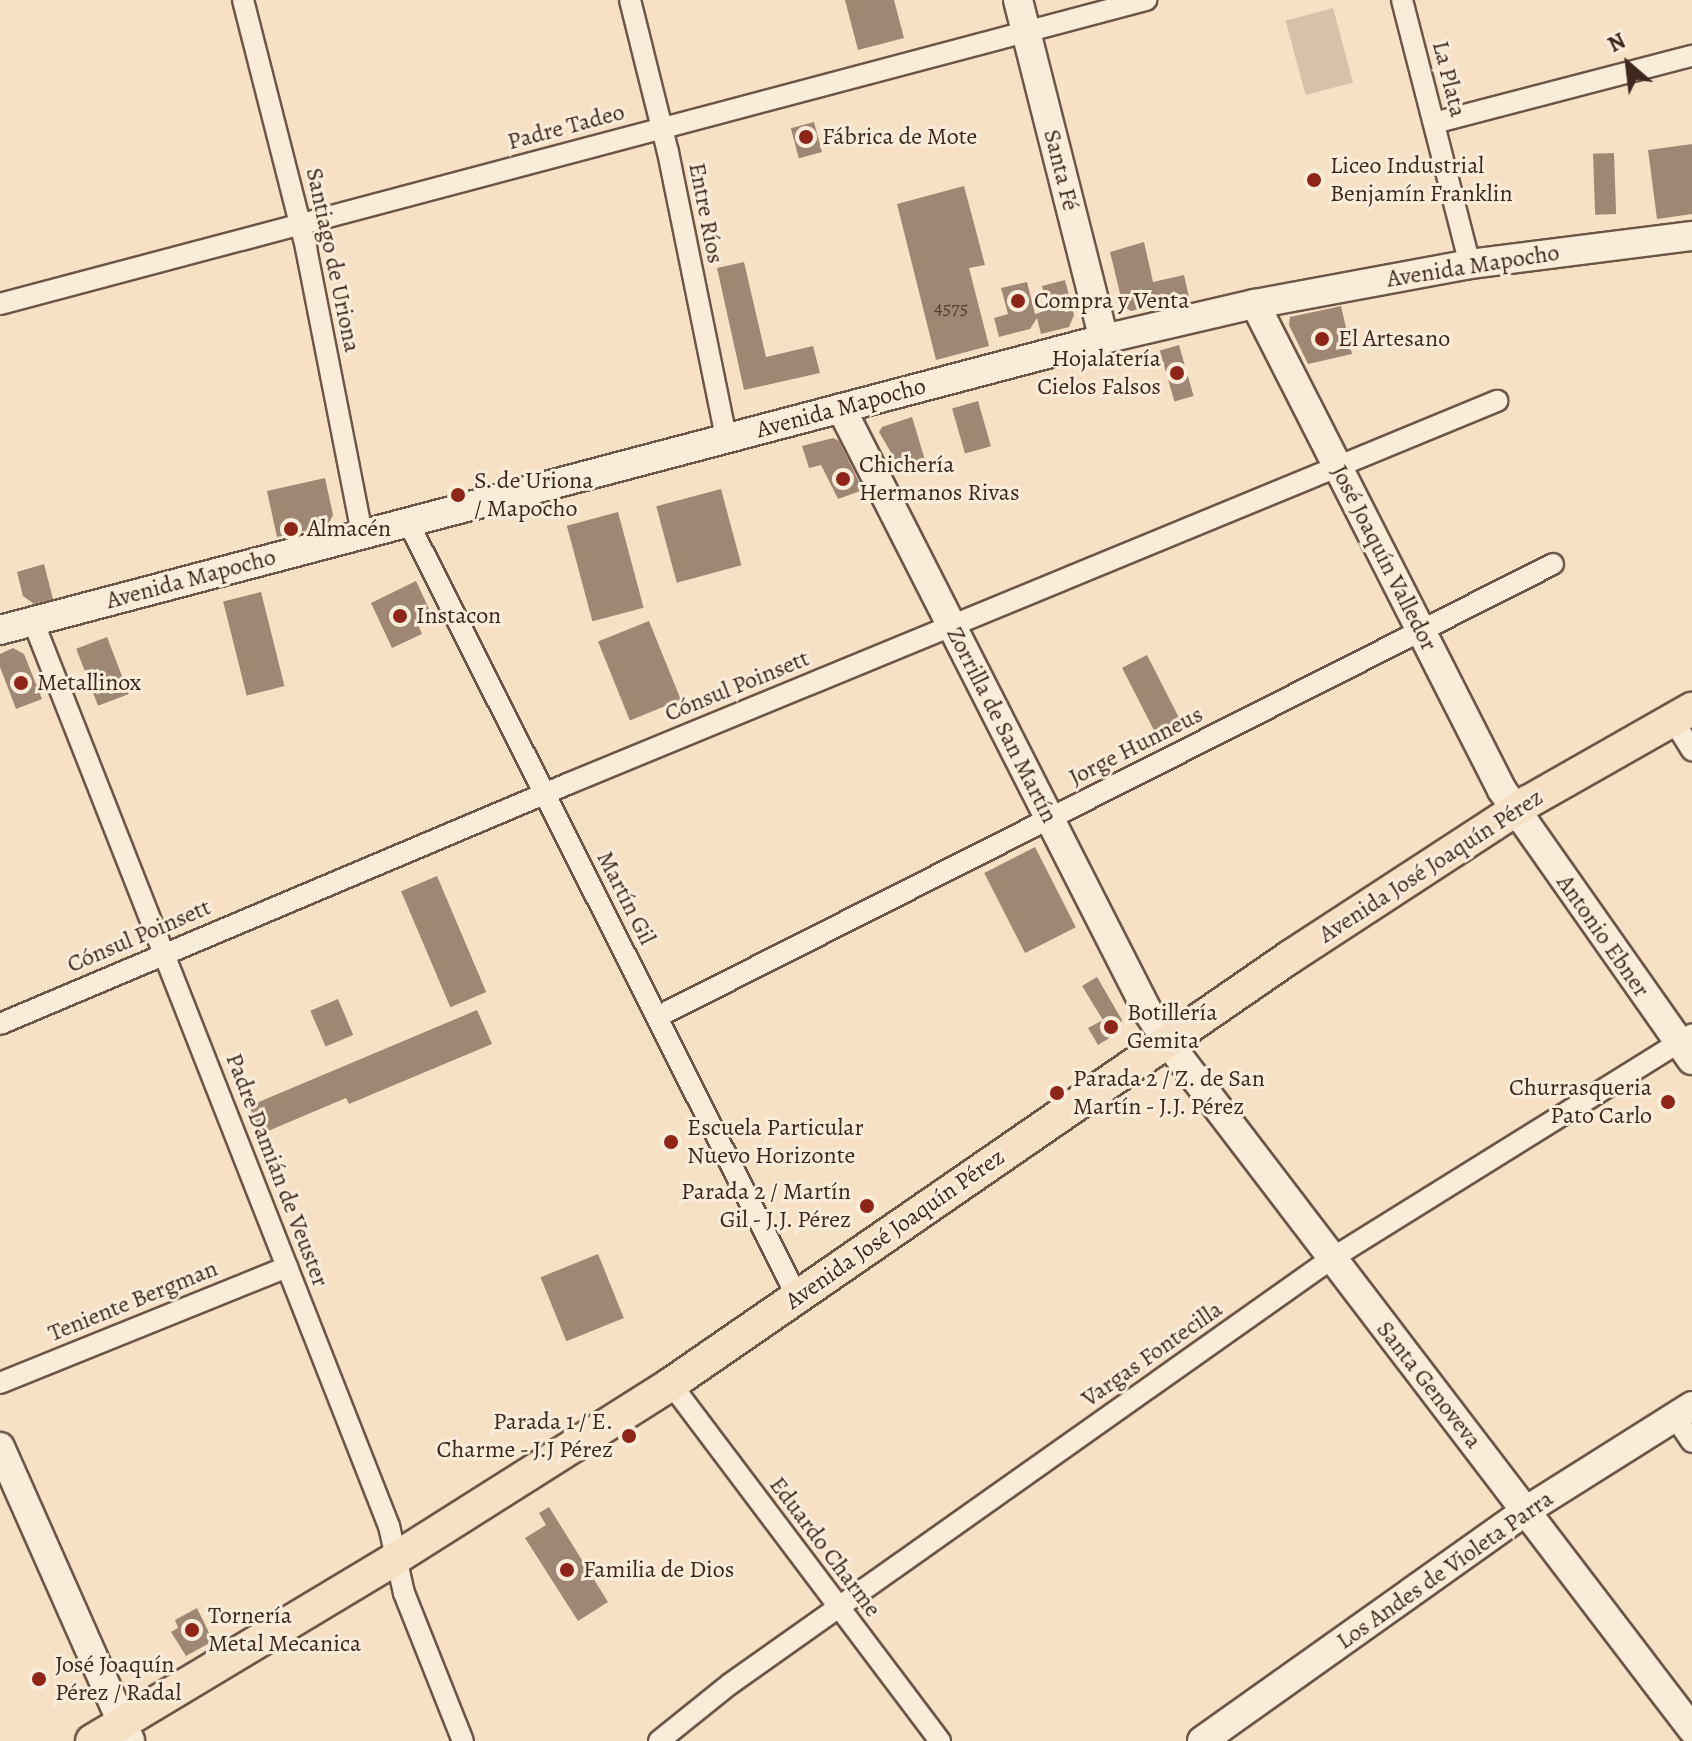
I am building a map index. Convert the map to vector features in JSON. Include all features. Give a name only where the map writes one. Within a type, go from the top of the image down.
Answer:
[{"type":"main road","name":"Avenida José Joaquín Pérez","points":[[92,1741],[126,1732],[671,1384],[1166,1040],[1515,810],[1682,714]]},
{"type":"street","name":"Santiago de Uriona","points":[[243,0],[301,224],[362,534]]},
{"type":"street","name":"Entre Ríos","points":[[630,0],[662,129],[726,438]]},
{"type":"street","name":"Santa Fé","points":[[1018,0],[1104,339]]},
{"type":"street","name":"Padre Tadeo","points":[[0,304],[1146,0]]},
{"type":"street","name":"La Plata","points":[[1402,0],[1470,264]]},
{"type":"street","points":[[1434,123],[1692,56]]},
{"type":"street","name":"Avenida Mapocho","points":[[1,624],[33,621],[1104,339],[1255,304],[1470,264],[1692,236]]},
{"type":"street","name":"José Joaquín Valledor","points":[[1255,304],[1515,810]]},
{"type":"street","name":"Cónsul Poinsett","points":[[0,1024],[544,794],[1497,401]]},
{"type":"street","name":"Zorrilla de San Martín","points":[[841,408],[1166,1040]]},
{"type":"street","name":"Martín Gil","points":[[408,522],[798,1298]]},
{"type":"street","name":"Jorge Hunneus","points":[[657,1017],[1553,564]]},
{"type":"street","name":"Padre Damián de Veuster","points":[[33,621],[389,1526],[404,1593],[463,1741]]},
{"type":"street","points":[[1682,714],[1692,751]]},
{"type":"street","name":"Antonio Ebner","points":[[1515,810],[1687,1045]]},
{"type":"street","name":"Santa Genoveva","points":[[1166,1040],[1692,1729]]},
{"type":"street","name":"Vargas Fontecilla","points":[[659,1741],[719,1692],[1331,1259],[1687,1045]]},
{"type":"street","name":"Teniente Bergman","points":[[0,1383],[287,1267]]},
{"type":"street","name":"Eduardo Charme","points":[[671,1384],[940,1741]]},
{"type":"street","points":[[1684,1412],[1692,1442]]},
{"type":"street","name":"Los Andes de Violeta Parra","points":[[1202,1741],[1527,1510],[1684,1412]]},
{"type":"street","points":[[0,1447],[126,1732]]},
{"type":"shaded area","points":[[1333,8],[1353,82],[1306,95],[1286,21]]},
{"type":"building","points":[[845,0],[894,0],[904,38],[858,50]]},
{"type":"building","points":[[814,122],[822,152],[799,158],[791,128]]},
{"type":"building","points":[[1692,144],[1692,214],[1657,219],[1648,150]]},
{"type":"building","points":[[1614,153],[1616,214],[1595,215],[1593,154]]},
{"type":"building","points":[[964,186],[985,265],[969,268],[989,346],[936,360],[897,204]]},
{"type":"building","points":[[1144,242],[1153,282],[1184,275],[1189,297],[1131,311],[1123,306],[1110,252]]},
{"type":"building","points":[[744,262],[766,357],[813,346],[820,373],[744,390],[717,268]]},
{"type":"building","points":[[1065,280],[1074,315],[1069,327],[1041,334],[1037,318],[1030,329],[999,337],[994,318],[1008,314],[1001,288],[1027,282],[1035,314],[1048,310],[1042,286]]},
{"type":"building","name":"El Artesano","points":[[1341,306],[1352,354],[1308,364],[1289,325],[1290,317]]},
{"type":"building","name":"Hojalatería Cielos Falsos","points":[[1179,345],[1194,396],[1174,401],[1160,351]]},
{"type":"building","points":[[978,401],[991,446],[965,454],[952,408]]},
{"type":"building","points":[[912,417],[925,460],[900,468],[879,432],[882,427]]},
{"type":"building","name":"Chichería Hermanos Rivas","points":[[833,438],[839,441],[863,490],[838,499],[821,465],[809,468],[802,446]]},
{"type":"building","points":[[325,478],[333,515],[327,526],[277,537],[267,491]]},
{"type":"building","points":[[721,489],[741,565],[677,583],[656,506]]},
{"type":"building","points":[[618,512],[644,608],[592,621],[567,526]]},
{"type":"building","points":[[44,564],[53,599],[34,604],[23,596],[17,572]]},
{"type":"building","name":"Instacon","points":[[416,581],[431,613],[416,620],[422,634],[392,648],[371,603]]},
{"type":"building","points":[[261,592],[284,686],[247,696],[223,601]]},
{"type":"building","points":[[649,621],[681,700],[630,720],[598,642]]},
{"type":"building","points":[[107,637],[129,694],[98,706],[76,649]]},
{"type":"building","name":"Metallinox","points":[[13,648],[24,654],[42,699],[16,709],[0,667],[0,654]]},
{"type":"building","points":[[1147,655],[1184,728],[1159,741],[1122,668]]},
{"type":"building","points":[[1035,847],[1076,927],[1025,953],[984,873]]},
{"type":"building","points":[[437,876],[486,992],[450,1007],[401,891]]},
{"type":"building","points":[[1097,977],[1122,1020],[1118,1033],[1098,1045],[1088,1028],[1103,1020],[1082,986]]},
{"type":"building","points":[[338,999],[353,1035],[326,1047],[310,1011]]},
{"type":"building","points":[[477,1010],[492,1044],[349,1104],[346,1098],[261,1134],[249,1106]]},
{"type":"building","points":[[598,1254],[624,1318],[566,1341],[541,1277]]},
{"type":"building","name":"Familia de Dios","points":[[549,1507],[608,1602],[578,1621],[525,1538],[546,1525],[539,1513]]},
{"type":"building","name":"Tornería Metal Mecanica","points":[[197,1608],[213,1641],[186,1656],[171,1632],[178,1628],[175,1620]]},
{"type":"place","name":"Fábrica de Mote","points":[[806,137]]},
{"type":"place","name":"Liceo Industrial Benjamín Franklin","points":[[1314,180]]},
{"type":"place","name":"Compra y Venta","points":[[1018,301]]},
{"type":"place","name":"El Artesano","points":[[1322,339]]},
{"type":"place","name":"Hojalatería Cielos Falsos","points":[[1177,373]]},
{"type":"place","name":"Chichería Hermanos Rivas","points":[[843,479]]},
{"type":"place","name":"S. de Uriona / Mapocho","points":[[458,495]]},
{"type":"place","name":"Almacén","points":[[291,529]]},
{"type":"place","name":"Instacon","points":[[400,616]]},
{"type":"place","name":"Metallinox","points":[[21,683]]},
{"type":"place","name":"Botillería Gemita","points":[[1111,1027]]},
{"type":"place","name":"Parada 2 / Z. de San Martín - J.J. Pérez","points":[[1057,1093]]},
{"type":"place","name":"Churrasqueria Pato Carlo","points":[[1668,1102]]},
{"type":"place","name":"Escuela Particular Nuevo Horizonte","points":[[671,1142]]},
{"type":"place","name":"Parada 2 / Martín Gil - J.J. Pérez","points":[[867,1206]]},
{"type":"place","name":"Parada 1 / E. Charme - J.J Pérez","points":[[629,1436]]},
{"type":"place","name":"Familia de Dios","points":[[567,1570]]},
{"type":"place","name":"Tornería Metal Mecanica","points":[[192,1630]]},
{"type":"place","name":"José Joaquín Pérez / Radal","points":[[39,1679]]}]
